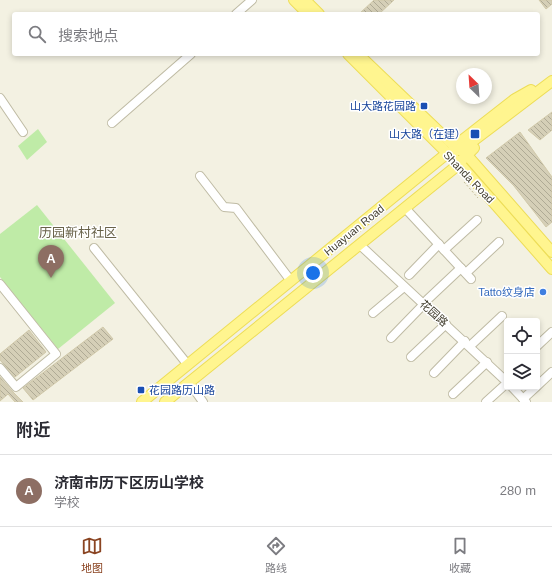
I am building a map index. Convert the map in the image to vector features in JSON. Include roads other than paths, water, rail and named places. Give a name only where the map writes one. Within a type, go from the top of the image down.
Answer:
[{"type":"main road","points":[[294,0],[306,12]]},
{"type":"main road","points":[[305,0],[317,12]]},
{"type":"main road","name":"Shanda Road","points":[[350,56],[459,163],[552,269]]},
{"type":"main road","name":"Shanda Road","points":[[360,57],[457,147],[552,252]]},
{"type":"main road","name":"Huayuan Road","points":[[142,402],[445,155],[450,155],[457,147],[552,81]]},
{"type":"main road","name":"Huayuan Road","points":[[457,147],[552,88]]},
{"type":"main road","name":"Huayuan Road","points":[[165,402],[459,163],[457,147]]},
{"type":"street","points":[[238,12],[252,0]]},
{"type":"street","points":[[112,123],[189,56]]},
{"type":"street","points":[[0,98],[23,132]]},
{"type":"street","points":[[200,176],[224,207],[236,208],[291,281]]},
{"type":"street","points":[[405,208],[466,273]]},
{"type":"street","points":[[409,275],[477,220]]},
{"type":"street","points":[[391,338],[426,302],[466,273],[499,242]]},
{"type":"street","name":"花园路","points":[[360,244],[404,286],[426,302],[446,324],[504,377]]},
{"type":"street","points":[[94,248],[188,365]]},
{"type":"street","points":[[0,284],[56,354],[16,387],[0,368]]},
{"type":"street","points":[[373,313],[404,286]]},
{"type":"street","points":[[434,373],[502,316]]},
{"type":"street","points":[[411,357],[446,324]]},
{"type":"street","points":[[540,343],[552,332]]},
{"type":"street","points":[[453,394],[487,362]]},
{"type":"street","points":[[540,384],[552,372]]},
{"type":"street","points":[[486,402],[504,381]]},
{"type":"street","points":[[189,382],[203,402]]},
{"type":"street","points":[[515,390],[525,401],[534,390]]},
{"type":"place","name":"山大路花园路","points":[[424,106]]},
{"type":"place","name":"山大路（在建）","points":[[475,134]]},
{"type":"place","name":"济南市历下区历山学校","points":[[51,278]]},
{"type":"place","name":"Tatto纹身店","points":[[543,292]]},
{"type":"place","name":"花园路历山路","points":[[141,390]]},
{"type":"district","name":"历园新村社区","points":[[78,232]]}]
